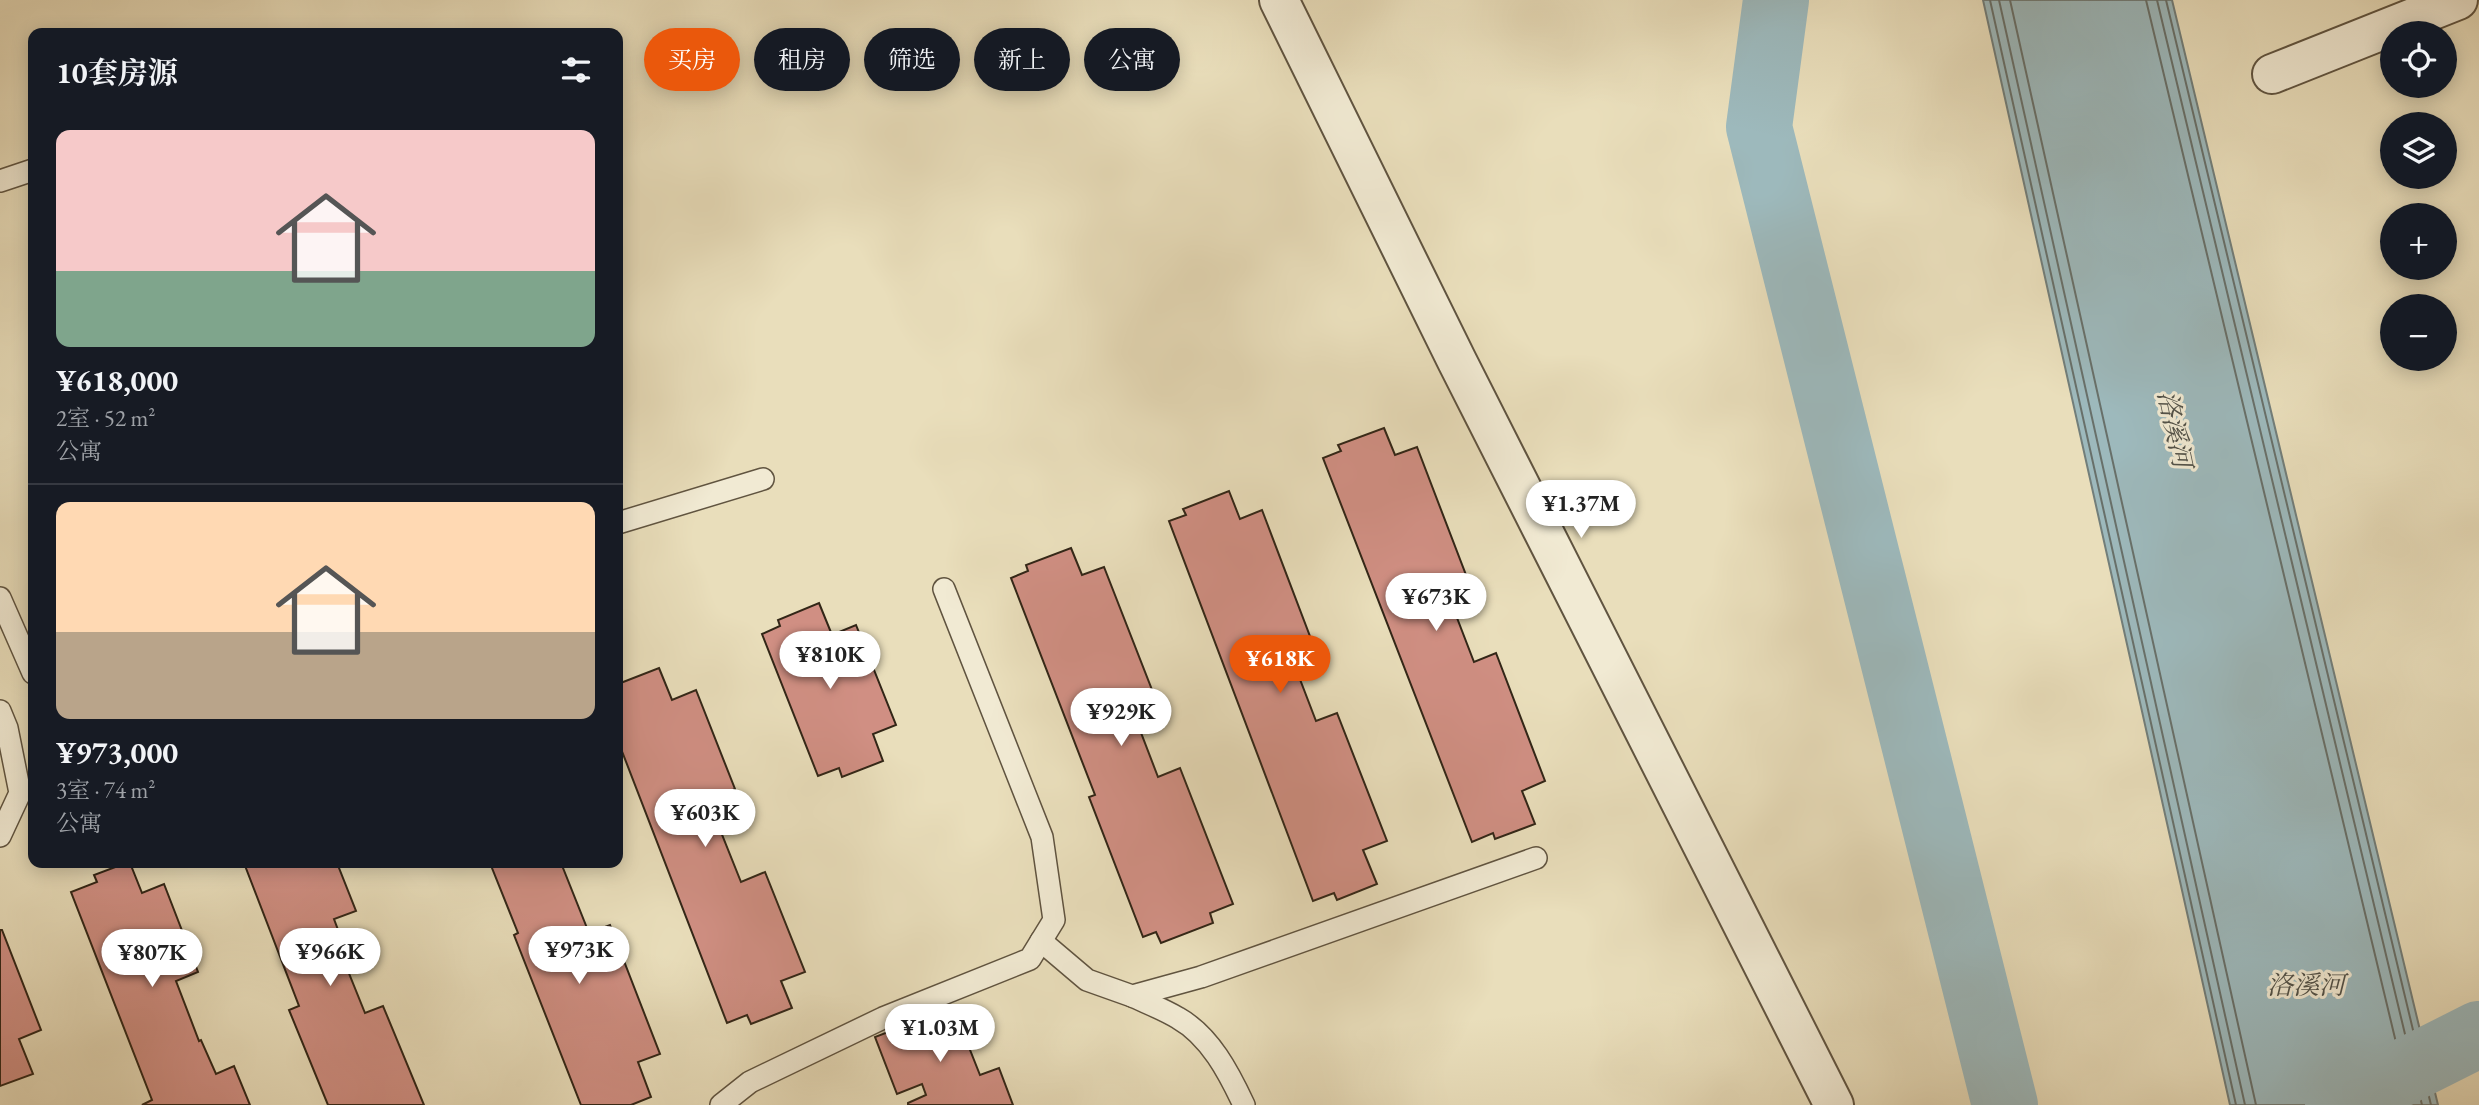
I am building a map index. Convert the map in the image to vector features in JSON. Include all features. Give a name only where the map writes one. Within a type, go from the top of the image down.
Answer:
[{"type":"street","points":[[1279,0],[1457,361],[1834,1105]]},
{"type":"street","points":[[2272,74],[2458,0]]},
{"type":"lane","points":[[0,181],[28,172]]},
{"type":"lane","points":[[623,521],[763,479]]},
{"type":"lane","points":[[721,1105],[750,1082],[883,1018],[1030,959],[1054,920],[1042,837],[944,589]]},
{"type":"lane","points":[[0,598],[28,662]]},
{"type":"lane","points":[[0,711],[7,728],[20,793],[0,836]]},
{"type":"lane","points":[[1132,996],[1201,978],[1536,858]]},
{"type":"lane","points":[[1041,942],[1087,980],[1132,996],[1180,1019],[1209,1044],[1234,1082],[1244,1105]]},
{"type":"water","name":"洛溪河","points":[[1983,0],[2172,0],[2438,1105],[2230,1105]]},
{"type":"building","points":[[1384,428],[1395,455],[1417,447],[1466,575],[1444,584],[1474,662],[1496,653],[1545,781],[1522,791],[1535,824],[1495,839],[1493,833],[1472,842],[1323,458],[1341,451],[1338,445]]},
{"type":"building","points":[[1229,491],[1240,519],[1262,510],[1311,639],[1288,648],[1316,721],[1337,713],[1387,841],[1363,850],[1377,884],[1337,900],[1334,893],[1313,901],[1169,521],[1186,515],[1183,509]]},
{"type":"building","points":[[1071,548],[1082,575],[1104,567],[1154,695],[1130,704],[1158,777],[1180,768],[1233,904],[1210,913],[1213,923],[1161,943],[1156,932],[1143,937],[1089,797],[1095,795],[1011,578],[1028,571],[1026,565]]},
{"type":"building","points":[[819,603],[832,635],[856,625],[896,725],[873,734],[883,761],[842,777],[839,768],[818,776],[762,634],[780,626],[778,620]]},
{"type":"building","points":[[659,668],[672,700],[696,690],[735,789],[711,799],[722,826],[719,827],[741,882],[765,872],[805,972],[781,981],[792,1008],[751,1024],[747,1015],[727,1023],[623,754],[623,682]]},
{"type":"building","points":[[113,868],[132,868],[142,893],[164,884],[198,972],[176,981],[199,1041],[201,1040],[216,1074],[234,1066],[250,1105],[142,1105],[152,1100],[71,892],[97,882],[94,875]]},
{"type":"building","points":[[246,868],[339,868],[356,911],[334,919],[347,954],[342,956],[365,1013],[383,1006],[424,1105],[328,1105],[289,1010],[299,1006]]},
{"type":"building","points":[[492,868],[563,868],[589,933],[610,925],[660,1054],[638,1062],[651,1097],[631,1105],[581,1105],[514,935],[518,933]]},
{"type":"building","points":[[0,930],[41,1030],[19,1039],[33,1074],[0,1086]]},
{"type":"building","points":[[953,1007],[980,1075],[999,1068],[1013,1105],[908,1105],[926,1095],[922,1084],[897,1094],[875,1037]]},
{"type":"waterway","points":[[1776,0],[1759,127],[2005,1105]]},
{"type":"waterway","points":[[2338,1105],[2479,1034]]}]
